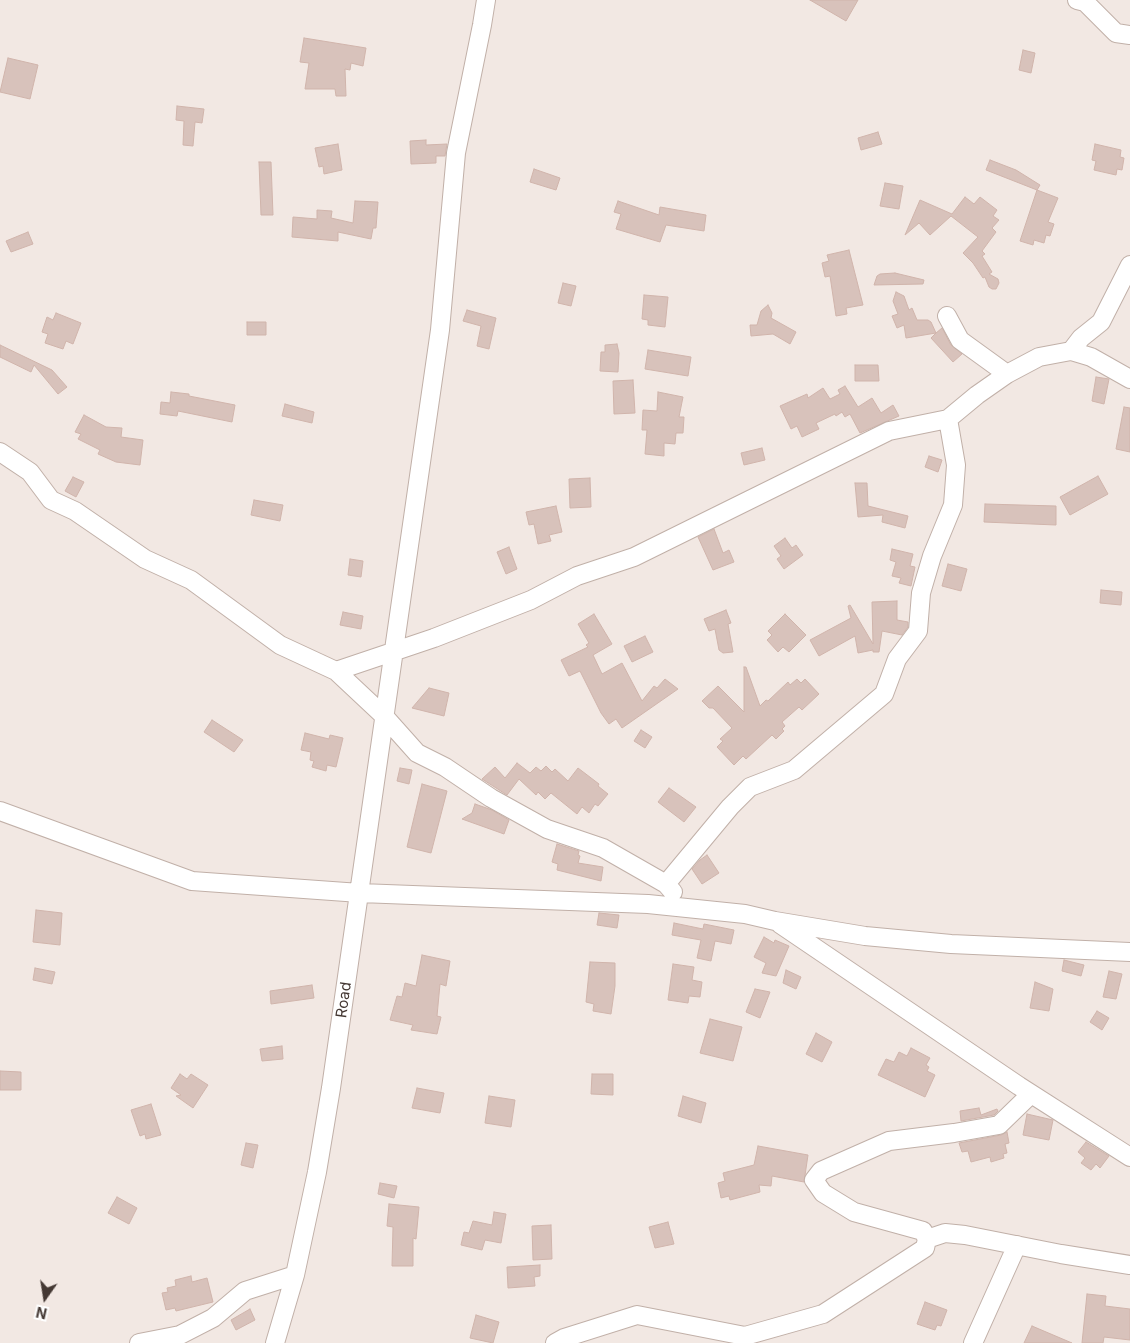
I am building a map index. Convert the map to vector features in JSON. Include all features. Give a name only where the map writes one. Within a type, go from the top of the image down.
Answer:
[{"type":"street","name":"Road","points":[[275,1343],[295,1275],[318,1163],[360,893],[392,653],[440,330],[456,153],[486,0]]},
{"type":"street","points":[[1077,0],[1085,2],[1116,33],[1130,35]]},
{"type":"street","points":[[1071,351],[1081,338],[1101,322],[1130,264]]},
{"type":"street","points":[[947,316],[960,340],[1007,374]]},
{"type":"street","points":[[336,670],[392,653],[531,600],[577,576],[634,557],[889,431],[948,418],[1007,374],[1039,357],[1071,351],[1091,357],[1130,379]]},
{"type":"street","points":[[666,884],[730,807],[750,786],[794,770],[884,694],[897,660],[918,631],[920,593],[932,556],[953,505],[956,465],[948,418]]},
{"type":"street","points":[[0,452],[30,472],[51,500],[75,511],[145,559],[191,580],[280,645],[336,670],[384,716],[417,753],[445,767],[491,798],[547,829],[603,848],[666,884],[686,908]]},
{"type":"street","points":[[0,811],[192,881],[360,893],[648,904],[745,914],[865,936],[951,944],[1130,952]]},
{"type":"street","points":[[776,921],[1031,1094],[1130,1157]]},
{"type":"street","points":[[554,1343],[564,1338],[637,1315],[745,1336],[823,1314],[924,1248],[927,1239],[923,1230],[854,1212],[822,1193],[814,1180],[821,1170],[889,1140],[954,1133],[999,1124],[1031,1094]]},
{"type":"street","points":[[927,1239],[945,1233],[965,1235],[1130,1265]]},
{"type":"street","points":[[973,1343],[1017,1245]]},
{"type":"street","points":[[139,1343],[180,1335],[213,1318],[245,1291],[295,1275]]},
{"type":"building","points":[[810,0],[858,0],[846,21]]},
{"type":"building","points":[[304,38],[366,48],[363,66],[351,63],[350,70],[345,69],[346,96],[336,96],[335,89],[305,89],[309,63],[300,62]]},
{"type":"building","points":[[1023,50],[1035,53],[1031,73],[1019,70]]},
{"type":"building","points":[[8,58],[38,65],[30,99],[0,92]]},
{"type":"building","points":[[177,106],[204,109],[202,123],[195,122],[193,146],[183,145],[184,121],[176,120]]},
{"type":"building","points":[[878,132],[882,144],[861,150],[858,138]]},
{"type":"building","points":[[426,140],[426,145],[447,144],[445,156],[436,156],[436,163],[411,164],[410,141]]},
{"type":"building","points":[[338,144],[342,170],[324,174],[323,166],[319,167],[315,148]]},
{"type":"building","points":[[1095,144],[1121,150],[1120,157],[1124,158],[1122,170],[1117,169],[1116,175],[1094,170],[1096,161],[1092,160]]},
{"type":"building","points":[[990,160],[1016,170],[1040,185],[1037,190],[986,170]]},
{"type":"building","points":[[259,162],[271,162],[273,215],[261,215]]},
{"type":"building","points":[[534,169],[560,178],[556,190],[530,182]]},
{"type":"building","points":[[885,183],[903,186],[899,209],[880,206]]},
{"type":"building","points":[[1037,190],[1058,198],[1048,222],[1054,224],[1050,236],[1046,235],[1044,243],[1034,240],[1033,245],[1020,241]]},
{"type":"building","points":[[965,197],[974,204],[980,197],[997,210],[993,216],[999,220],[992,228],[996,232],[982,251],[985,254],[982,256],[992,272],[989,274],[998,279],[999,283],[996,289],[989,287],[985,277],[983,278],[973,263],[963,253],[978,237],[951,216],[930,235],[919,223],[905,235],[920,200],[952,214]]},
{"type":"building","points":[[355,201],[378,202],[376,228],[373,228],[371,239],[338,232],[338,241],[292,237],[293,217],[317,219],[317,210],[332,211],[331,218],[353,223]]},
{"type":"building","points":[[618,201],[659,215],[660,207],[706,215],[704,231],[666,225],[660,242],[616,229],[621,214],[614,212]]},
{"type":"building","points":[[28,232],[33,244],[11,252],[6,241]]},
{"type":"building","points":[[849,250],[863,305],[846,308],[847,314],[836,316],[830,276],[825,277],[822,263],[829,261],[827,255]]},
{"type":"building","points":[[895,273],[924,280],[923,284],[874,285],[877,276],[880,274]]},
{"type":"building","points":[[563,283],[576,286],[571,306],[558,303]]},
{"type":"building","points":[[896,292],[904,296],[909,310],[912,308],[917,320],[928,320],[931,322],[936,333],[906,338],[904,325],[897,328],[892,316],[898,314],[893,301]]},
{"type":"building","points":[[644,295],[668,297],[665,327],[648,325],[648,320],[642,319]]},
{"type":"building","points":[[768,305],[772,313],[771,318],[796,332],[790,344],[773,334],[751,336],[750,325],[757,325],[761,311]]},
{"type":"building","points":[[467,310],[496,318],[489,349],[477,346],[481,326],[463,321]]},
{"type":"building","points":[[56,313],[81,323],[73,344],[66,341],[63,349],[45,343],[48,334],[42,332],[47,317],[53,320]]},
{"type":"building","points":[[247,322],[266,322],[266,335],[247,335]]},
{"type":"building","points":[[942,328],[951,345],[962,354],[953,362],[931,338]]},
{"type":"building","points":[[617,344],[619,353],[618,372],[600,371],[601,352],[605,352],[605,345]]},
{"type":"building","points":[[0,345],[52,370],[67,387],[58,394],[34,365],[31,372],[0,357]]},
{"type":"building","points":[[648,350],[691,357],[688,376],[645,369]]},
{"type":"building","points":[[855,365],[878,365],[879,381],[855,381]]},
{"type":"building","points":[[1096,377],[1109,379],[1104,404],[1092,401]]},
{"type":"building","points":[[633,380],[635,413],[614,414],[613,381]]},
{"type":"building","points":[[845,386],[858,407],[872,398],[881,413],[893,405],[899,416],[860,433],[850,414],[845,417],[842,412],[816,423],[819,429],[802,437],[797,426],[791,429],[780,406],[807,394],[808,398],[823,388],[830,399],[840,394],[838,390]]},
{"type":"building","points":[[171,392],[189,394],[189,396],[235,405],[232,422],[178,411],[177,416],[160,414],[161,402],[170,403]]},
{"type":"building","points":[[658,392],[683,397],[679,417],[684,417],[683,433],[676,433],[675,444],[664,443],[664,456],[645,454],[647,430],[642,430],[643,410],[657,411]]},
{"type":"building","points":[[285,404],[314,412],[312,423],[282,416]]},
{"type":"building","points":[[1124,407],[1130,408],[1130,452],[1116,449]]},
{"type":"building","points":[[84,415],[106,427],[122,428],[121,437],[143,440],[140,465],[116,462],[98,454],[100,450],[78,439],[81,434],[75,432]]},
{"type":"building","points":[[762,448],[765,460],[744,465],[741,453]]},
{"type":"building","points":[[929,456],[942,460],[938,472],[925,467]]},
{"type":"building","points":[[1098,476],[1108,494],[1070,515],[1060,497]]},
{"type":"building","points":[[73,477],[84,482],[76,497],[65,491]]},
{"type":"building","points":[[590,478],[591,507],[570,508],[569,479]]},
{"type":"building","points":[[855,483],[867,483],[868,506],[908,516],[905,528],[882,522],[883,515],[858,517]]},
{"type":"building","points":[[254,500],[283,505],[280,521],[251,515]]},
{"type":"building","points":[[985,504],[1056,506],[1056,525],[984,522]]},
{"type":"building","points":[[556,506],[562,532],[549,535],[551,541],[538,544],[534,524],[529,525],[526,512]]},
{"type":"building","points":[[714,529],[723,553],[729,550],[734,562],[713,570],[698,537]]},
{"type":"building","points":[[785,538],[792,548],[796,545],[803,555],[784,569],[777,559],[781,556],[774,546]]},
{"type":"building","points":[[509,547],[517,569],[506,574],[497,552]]},
{"type":"building","points":[[892,549],[913,554],[910,566],[915,567],[911,586],[899,583],[901,578],[892,576],[896,562],[890,560]]},
{"type":"building","points":[[350,559],[363,561],[361,577],[348,575]]},
{"type":"building","points":[[948,564],[967,569],[961,591],[942,586]]},
{"type":"building","points":[[1101,590],[1122,592],[1121,605],[1100,603]]},
{"type":"building","points":[[897,601],[897,620],[908,622],[908,627],[902,635],[882,631],[879,652],[873,652],[873,650],[858,653],[855,636],[819,656],[810,640],[851,618],[848,606],[850,605],[873,644],[872,602]]},
{"type":"building","points":[[726,610],[731,623],[728,624],[733,652],[723,653],[719,650],[715,629],[709,631],[704,619]]},
{"type":"building","points":[[343,612],[363,616],[361,629],[340,625]]},
{"type":"building","points":[[594,614],[612,644],[593,655],[602,674],[622,663],[642,701],[654,686],[657,688],[665,679],[678,689],[622,728],[616,719],[609,724],[601,713],[580,671],[569,676],[561,660],[588,647],[586,645],[589,643],[578,624]]},
{"type":"building","points":[[785,614],[806,635],[789,652],[783,647],[778,652],[767,640],[772,635],[768,631]]},
{"type":"building","points":[[645,636],[653,652],[632,662],[624,646]]},
{"type":"building","points":[[744,667],[746,667],[760,706],[788,682],[790,685],[797,679],[801,683],[805,679],[819,694],[802,710],[799,707],[782,722],[785,726],[782,729],[784,731],[776,739],[772,735],[746,759],[743,756],[734,765],[717,747],[723,741],[720,739],[732,728],[713,708],[709,708],[702,701],[718,686],[744,712]]},
{"type":"building","points":[[429,688],[449,693],[444,716],[412,708]]},
{"type":"building","points":[[212,720],[243,740],[234,752],[204,732]]},
{"type":"building","points":[[641,730],[652,737],[645,748],[634,741]]},
{"type":"building","points":[[305,733],[329,739],[330,735],[343,738],[336,767],[327,765],[326,771],[312,767],[314,761],[310,760],[311,752],[301,750]]},
{"type":"building","points":[[517,763],[530,773],[536,767],[541,771],[546,766],[552,772],[555,769],[568,781],[578,768],[599,784],[598,786],[608,794],[598,806],[595,804],[589,813],[582,807],[577,814],[551,793],[545,799],[538,792],[536,795],[519,779],[507,795],[482,779],[495,767],[505,778]]},
{"type":"building","points":[[400,768],[412,770],[409,784],[397,781]]},
{"type":"building","points":[[422,784],[447,791],[431,853],[407,847]]},
{"type":"building","points":[[669,788],[696,807],[684,822],[658,802]]},
{"type":"building","points":[[475,804],[492,810],[509,820],[504,834],[462,819],[472,813]]},
{"type":"building","points":[[557,844],[579,851],[578,863],[603,867],[601,881],[557,870],[558,864],[552,862]]},
{"type":"building","points":[[707,855],[719,873],[702,884],[692,869]]},
{"type":"building","points":[[36,910],[62,913],[60,945],[33,942]]},
{"type":"building","points":[[599,913],[619,915],[617,928],[597,925]]},
{"type":"building","points":[[674,923],[703,929],[704,924],[734,930],[731,944],[715,941],[711,961],[697,958],[701,940],[672,935]]},
{"type":"building","points":[[764,937],[774,943],[775,940],[789,946],[776,976],[762,973],[766,963],[754,957]]},
{"type":"building","points":[[422,955],[450,961],[446,986],[440,984],[437,1016],[441,1017],[437,1034],[411,1030],[413,1025],[390,1020],[397,996],[402,997],[405,983],[416,986]]},
{"type":"building","points":[[1064,960],[1084,965],[1081,976],[1062,971]]},
{"type":"building","points":[[590,962],[615,963],[615,986],[611,1014],[593,1011],[594,1004],[586,1002]]},
{"type":"building","points":[[673,964],[694,967],[692,980],[702,982],[700,997],[689,996],[688,1003],[668,1000]]},
{"type":"building","points":[[35,968],[55,972],[52,984],[33,980]]},
{"type":"building","points":[[786,970],[801,977],[796,989],[783,983]]},
{"type":"building","points":[[1109,971],[1122,974],[1116,999],[1103,997]]},
{"type":"building","points":[[1035,982],[1053,989],[1049,1011],[1030,1008]]},
{"type":"building","points":[[312,985],[314,998],[271,1004],[270,991]]},
{"type":"building","points":[[755,989],[770,992],[760,1018],[746,1012]]},
{"type":"building","points":[[1097,1011],[1109,1018],[1102,1030],[1090,1022]]},
{"type":"building","points":[[710,1019],[742,1027],[733,1061],[700,1053]]},
{"type":"building","points":[[816,1033],[832,1042],[822,1062],[806,1054]]},
{"type":"building","points":[[282,1046],[283,1059],[262,1061],[260,1049]]},
{"type":"building","points":[[911,1048],[930,1058],[926,1065],[929,1067],[927,1071],[935,1075],[925,1097],[878,1075],[886,1059],[894,1062],[899,1052],[907,1056]]},
{"type":"building","points":[[0,1071],[21,1072],[21,1090],[0,1090]]},
{"type":"building","points":[[180,1074],[187,1079],[191,1074],[208,1085],[193,1108],[176,1096],[181,1095],[171,1088]]},
{"type":"building","points":[[592,1074],[613,1074],[613,1095],[591,1094]]},
{"type":"building","points":[[417,1088],[444,1093],[440,1113],[412,1108]]},
{"type":"building","points":[[489,1096],[515,1100],[511,1127],[485,1123]]},
{"type":"building","points":[[683,1096],[706,1103],[701,1123],[678,1116]]},
{"type":"building","points":[[151,1104],[161,1135],[146,1139],[145,1134],[140,1136],[131,1110]]},
{"type":"building","points":[[979,1108],[981,1115],[997,1109],[998,1111],[994,1115],[961,1121],[960,1111]]},
{"type":"building","points":[[1027,1114],[1053,1120],[1049,1140],[1023,1135]]},
{"type":"building","points":[[1007,1132],[1009,1143],[1005,1144],[1007,1153],[1003,1154],[1004,1158],[991,1162],[990,1157],[971,1162],[968,1151],[962,1152],[959,1143],[1001,1135]]},
{"type":"building","points":[[1086,1142],[1109,1156],[1100,1168],[1096,1164],[1091,1170],[1081,1163],[1085,1158],[1078,1152]]},
{"type":"building","points":[[246,1143],[258,1145],[253,1168],[241,1165]]},
{"type":"building","points":[[758,1146],[808,1155],[804,1182],[772,1176],[771,1186],[759,1185],[760,1192],[730,1200],[729,1196],[721,1198],[718,1183],[725,1181],[723,1173],[754,1165]]},
{"type":"building","points":[[380,1183],[397,1186],[394,1198],[378,1194]]},
{"type":"building","points":[[117,1197],[137,1208],[129,1224],[108,1213]]},
{"type":"building","points":[[389,1204],[419,1207],[416,1239],[413,1238],[413,1266],[392,1266],[393,1227],[387,1226]]},
{"type":"building","points":[[494,1212],[506,1214],[501,1243],[485,1240],[482,1250],[461,1245],[464,1232],[469,1233],[473,1221],[492,1225]]},
{"type":"building","points":[[668,1222],[674,1244],[655,1248],[649,1227]]},
{"type":"building","points":[[551,1225],[552,1259],[533,1260],[532,1226]]},
{"type":"building","points":[[540,1265],[540,1276],[534,1277],[535,1286],[508,1288],[507,1267]]},
{"type":"building","points":[[191,1276],[192,1282],[207,1278],[213,1302],[176,1311],[175,1308],[166,1310],[162,1293],[168,1292],[167,1288],[176,1286],[175,1280]]},
{"type":"building","points":[[1087,1294],[1106,1296],[1105,1306],[1130,1309],[1130,1340],[1104,1337],[1103,1343],[1082,1343]]},
{"type":"building","points":[[925,1302],[947,1310],[941,1326],[937,1325],[935,1330],[917,1324]]},
{"type":"building","points":[[250,1309],[255,1320],[236,1330],[231,1320]]},
{"type":"building","points":[[476,1315],[499,1322],[493,1343],[470,1338]]},
{"type":"building","points":[[1032,1326],[1072,1343],[1024,1343]]}]
